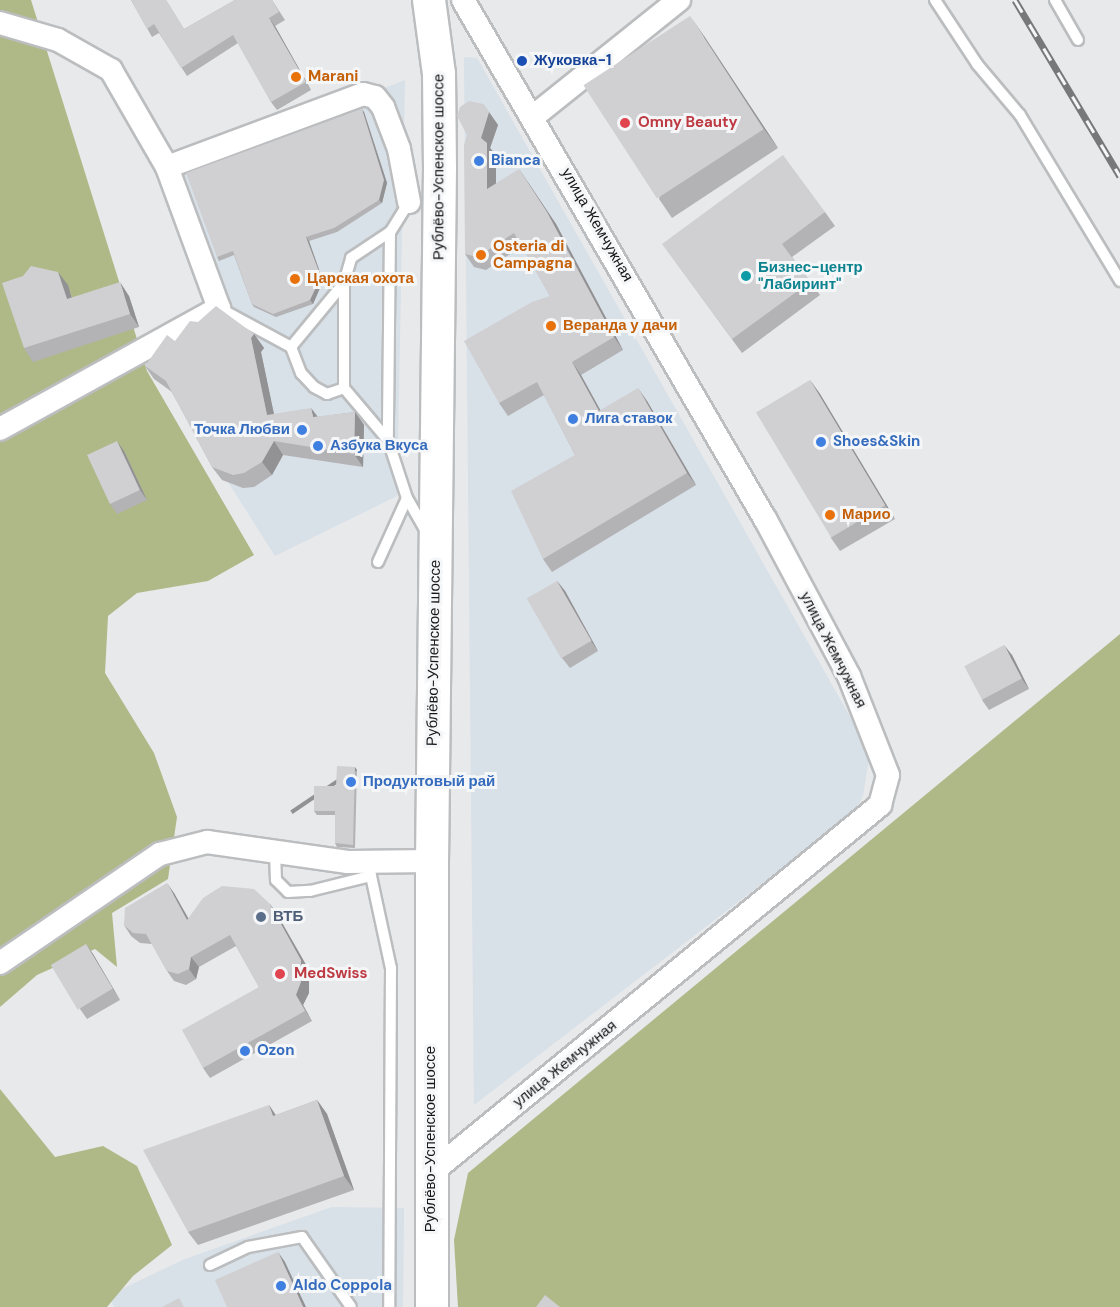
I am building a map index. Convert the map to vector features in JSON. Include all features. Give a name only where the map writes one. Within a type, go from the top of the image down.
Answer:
[{"type":"main road","name":"Рублёво-Успенское шоссе","points":[[429,0],[439,74],[440,168],[432,861],[432,1307]]},
{"type":"street","name":"улица Жемчужная","points":[[431,1173],[880,805],[888,775],[849,676],[770,529],[534,116],[463,0]]},
{"type":"street","points":[[534,116],[679,0]]},
{"type":"street","points":[[0,23],[58,40],[111,70],[167,167],[219,308],[0,429]]},
{"type":"street","points":[[167,167],[363,94],[375,97],[383,107],[399,149],[409,202]]},
{"type":"street","points":[[409,202],[440,168]]},
{"type":"street","points":[[0,963],[160,854],[207,842],[369,869],[432,861]]},
{"type":"lane","points":[[935,0],[977,64],[1020,115],[1120,281]]},
{"type":"lane","points":[[1055,0],[1078,40]]},
{"type":"lane","points":[[388,440],[344,388],[344,283],[351,258],[390,232],[409,202]]},
{"type":"lane","points":[[390,232],[388,440],[407,498],[435,548]]},
{"type":"lane","points":[[291,347],[344,283]]},
{"type":"lane","points":[[219,308],[291,347],[301,373],[314,387],[327,394],[344,388]]},
{"type":"lane","points":[[378,562],[407,498]]},
{"type":"lane","points":[[275,852],[276,880],[288,892],[310,891],[369,869],[391,968],[388,1307]]},
{"type":"lane","points":[[210,1265],[249,1247],[302,1237],[322,1260],[351,1307]]},
{"type":"shaded area","points":[[464,57],[477,58],[870,752],[863,796],[855,812],[474,1105]]},
{"type":"shaded area","points":[[405,80],[397,496],[275,556],[146,353],[234,311],[181,168]]},
{"type":"shaded area","points":[[332,1207],[404,1208],[403,1307],[114,1307],[109,1295],[185,1259]]},
{"type":"green space","points":[[0,0],[31,0],[147,371],[254,555],[208,581],[137,593],[108,616],[105,673],[154,753],[177,817],[168,879],[112,913],[117,967],[95,949],[37,975],[0,1007]]},
{"type":"green space","points":[[1120,634],[1120,1307],[458,1307],[454,1240],[468,1173]]},
{"type":"green space","points":[[0,1089],[55,1157],[103,1146],[137,1166],[172,1245],[133,1276],[107,1307],[0,1307]]},
{"type":"building","points":[[131,0],[166,0],[184,29],[235,0],[272,0],[279,12],[269,18],[306,82],[271,102],[233,35],[181,68],[154,24],[147,29]]},
{"type":"building","points":[[690,16],[764,129],[657,198],[583,85]]},
{"type":"building","points":[[469,101],[483,104],[489,112],[481,138],[487,143],[487,189],[519,169],[547,212],[614,337],[572,362],[599,411],[638,388],[687,473],[543,559],[511,491],[575,455],[537,382],[499,403],[464,341],[532,302],[550,296],[514,233],[477,257],[465,254],[464,145],[467,135],[457,116],[460,107]]},
{"type":"building","points":[[362,109],[384,180],[379,200],[334,228],[306,237],[321,277],[310,300],[273,314],[252,304],[233,251],[217,257],[186,173]]},
{"type":"building","name":"Бизнес-центр \"Лабиринт\"","points":[[783,155],[825,212],[782,244],[810,282],[732,339],[662,244]]},
{"type":"building","points":[[31,266],[58,272],[67,299],[120,282],[130,314],[24,348],[2,283],[23,276]]},
{"type":"building","points":[[216,306],[254,334],[251,338],[267,415],[311,408],[313,417],[355,412],[354,454],[274,441],[262,462],[244,473],[233,475],[212,467],[166,381],[145,366],[167,335],[175,341],[190,321],[198,322]]},
{"type":"building","points":[[810,380],[885,505],[831,538],[756,412]]},
{"type":"building","points":[[117,441],[140,490],[110,504],[87,455]]},
{"type":"building","points":[[557,581],[592,641],[561,658],[527,598]]},
{"type":"building","points":[[1004,645],[1022,679],[982,700],[964,666]]},
{"type":"building","points":[[337,766],[355,767],[353,845],[335,843],[335,811],[314,811],[314,786],[336,786]]},
{"type":"building","points":[[167,883],[187,920],[203,898],[222,886],[254,889],[270,904],[301,960],[301,982],[296,995],[305,1011],[203,1068],[182,1030],[259,987],[230,935],[191,957],[189,969],[178,974],[167,971],[146,934],[133,933],[124,925],[125,908]]},
{"type":"building","points":[[86,944],[113,989],[78,1010],[51,965]]},
{"type":"building","points":[[317,1100],[344,1176],[188,1232],[143,1150],[269,1105],[273,1116]]},
{"type":"building","points":[[278,1252],[303,1307],[227,1307],[215,1280]]},
{"type":"building","points":[[545,1295],[560,1307],[536,1307]]},
{"type":"building","points":[[179,1298],[184,1307],[162,1307]]},
{"type":"railway","points":[[1015,0],[1120,176]]},
{"type":"place","name":"Жуковка-1","points":[[522,61]]},
{"type":"place","name":"Marani","points":[[296,77]]},
{"type":"place","name":"Omny Beauty","points":[[625,123]]},
{"type":"place","name":"Bianca","points":[[479,161]]},
{"type":"place","name":"Osteria di Campagna","points":[[481,255]]},
{"type":"place","name":"Бизнес-центр \"Лабиринт\"","points":[[746,276]]},
{"type":"place","name":"Царская охота","points":[[295,279]]},
{"type":"place","name":"Веранда у дачи","points":[[551,326]]},
{"type":"place","name":"Лига ставок","points":[[573,419]]},
{"type":"place","name":"Точка Любви","points":[[302,430]]},
{"type":"place","name":"Shoes&Skin","points":[[821,442]]},
{"type":"place","name":"Азбука Вкуса","points":[[318,446]]},
{"type":"place","name":"Марио","points":[[830,515]]},
{"type":"place","name":"Продуктовый рай","points":[[351,782]]},
{"type":"place","name":"ВТБ","points":[[261,917]]},
{"type":"place","name":"MedSwiss","points":[[280,974]]},
{"type":"place","name":"Ozon","points":[[245,1051]]},
{"type":"place","name":"Aldo Coppola","points":[[281,1286]]}]
